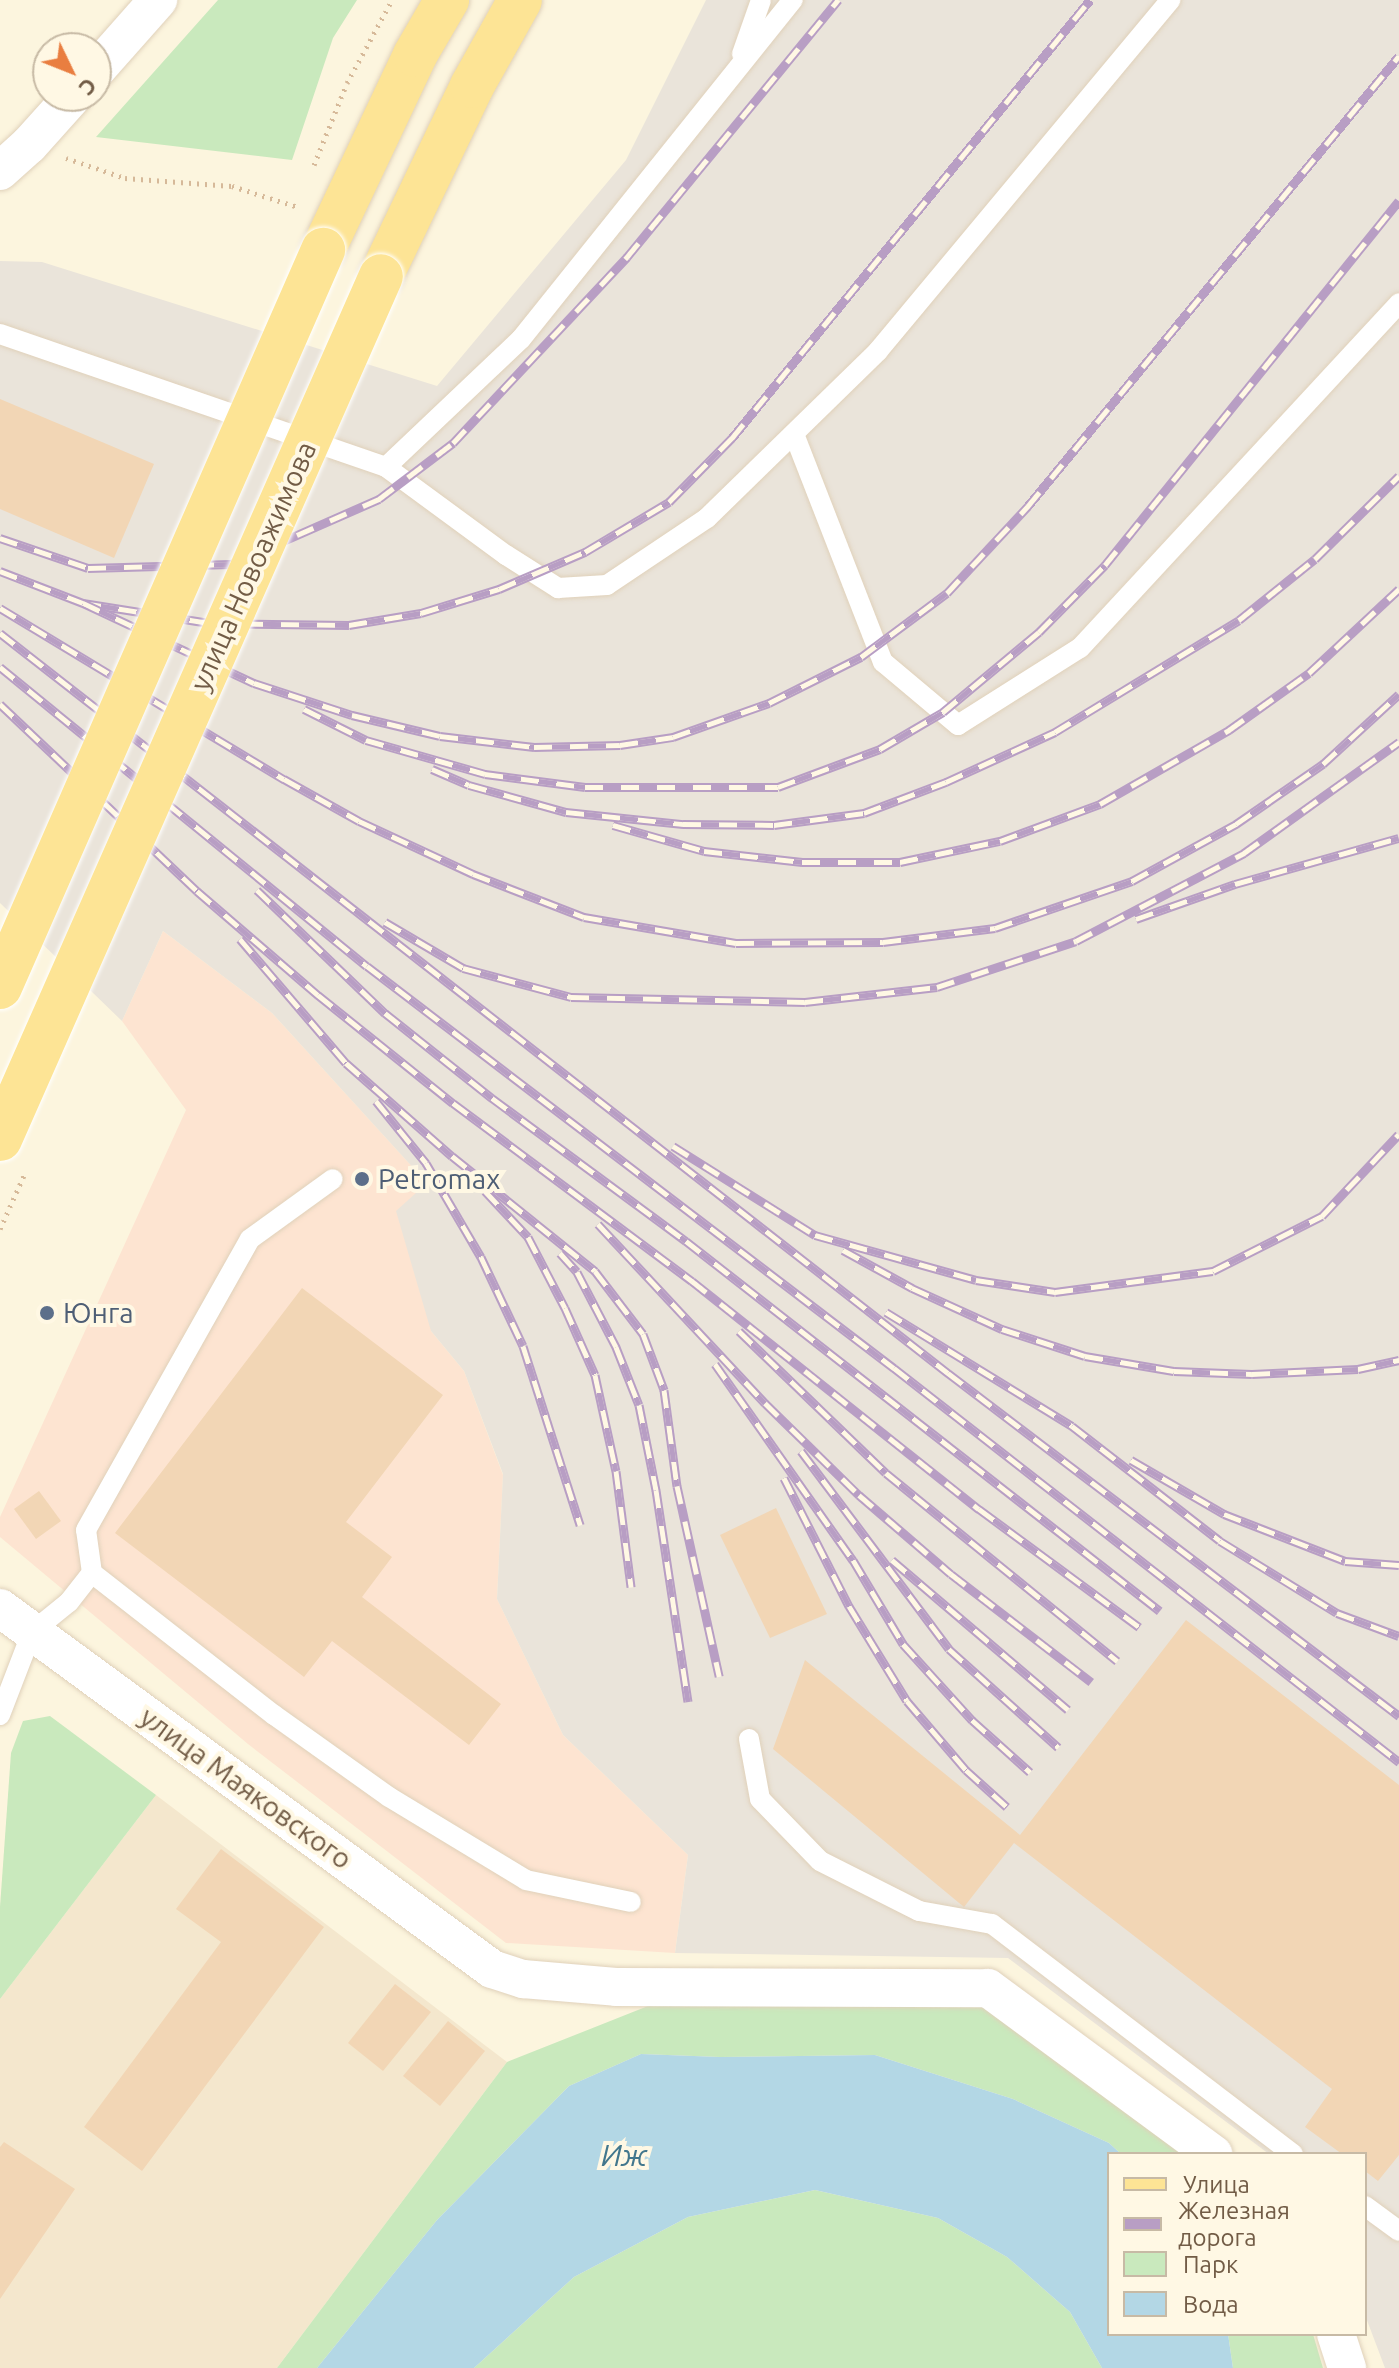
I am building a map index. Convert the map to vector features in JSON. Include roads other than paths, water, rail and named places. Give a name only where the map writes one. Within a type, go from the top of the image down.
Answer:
[{"type":"main road","points":[[0,987],[308,236],[447,0]]},
{"type":"main road","name":"улица Новоажимова","points":[[0,1139],[381,276],[472,86],[520,0]]},
{"type":"street","points":[[112,52],[158,0]]},
{"type":"street","points":[[0,171],[59,112]]},
{"type":"street","name":"улица Маяковского","points":[[0,1608],[492,1969],[523,1979],[616,1987],[988,1988],[1210,2152]]},
{"type":"street","points":[[1337,2336],[1347,2368]]},
{"type":"lane","points":[[737,69],[761,0]]},
{"type":"lane","points":[[386,467],[521,339],[793,0]]},
{"type":"lane","points":[[0,334],[386,467],[506,555],[558,588],[607,585],[707,518],[878,351],[1170,0]]},
{"type":"lane","points":[[794,434],[883,662],[958,725],[1080,648],[1399,303]]},
{"type":"lane","points":[[333,1179],[250,1239],[86,1530],[92,1573],[274,1715],[401,1805],[526,1880],[631,1902]]},
{"type":"lane","points":[[0,1715],[32,1632],[69,1602],[92,1573]]},
{"type":"lane","points":[[749,1739],[760,1799],[820,1861],[919,1911],[992,1924],[1290,2152]]},
{"type":"lane","points":[[1367,2207],[1399,2231]]},
{"type":"water","name":"Иж","points":[[641,2054],[720,2057],[875,2055],[1013,2099],[1109,2143],[1119,2152],[1107,2152],[1107,2336],[1228,2336],[1233,2368],[1102,2368],[1070,2312],[1007,2257],[938,2218],[815,2190],[688,2217],[574,2277],[474,2368],[317,2368],[437,2220],[569,2086]]},
{"type":"railway","points":[[0,538],[88,568],[231,564],[379,499],[453,443],[627,257],[838,0]]},
{"type":"railway","points":[[0,571],[83,603],[209,623],[349,625],[421,613],[499,589],[585,552],[669,502],[732,438],[1090,0]]},
{"type":"railway","points":[[83,603],[254,683],[352,715],[440,736],[534,747],[620,745],[673,737],[769,703],[861,657],[947,593],[1028,506],[1399,56]]},
{"type":"railway","points":[[304,709],[366,740],[485,774],[585,787],[778,787],[880,749],[943,712],[1039,632],[1105,565],[1399,201]]},
{"type":"railway","points":[[432,769],[469,785],[566,812],[683,824],[774,825],[864,813],[946,782],[1055,732],[1239,620],[1315,559],[1399,476]]},
{"type":"railway","points":[[613,825],[704,851],[802,862],[900,862],[1000,841],[1100,804],[1229,730],[1309,673],[1399,589]]},
{"type":"railway","points":[[0,608],[284,779],[359,821],[473,874],[584,917],[736,943],[883,942],[995,928],[1132,881],[1236,824],[1323,764],[1399,694]]},
{"type":"railway","points":[[0,633],[948,1373],[1399,1716]]},
{"type":"railway","points":[[0,667],[367,966],[894,1368],[1399,1762]]},
{"type":"railway","points":[[0,704],[197,891],[318,995],[453,1103],[692,1281],[979,1509],[1139,1627]]},
{"type":"railway","points":[[385,922],[463,968],[571,997],[805,1002],[937,987],[1076,941],[1244,853],[1399,742]]},
{"type":"railway","points":[[1136,919],[1235,884],[1399,838]]},
{"type":"railway","points":[[257,890],[385,1013],[492,1098],[686,1241],[1160,1611]]},
{"type":"railway","points":[[240,939],[346,1063],[452,1156],[595,1271],[643,1334],[664,1390],[677,1486],[719,1676]]},
{"type":"railway","points":[[376,1101],[426,1163],[481,1257],[523,1346],[580,1525]]},
{"type":"railway","points":[[673,1146],[815,1235],[976,1280],[1055,1292],[1213,1271],[1322,1216],[1399,1134]]},
{"type":"railway","points":[[485,1191],[528,1237],[595,1375],[616,1471],[631,1587]]},
{"type":"railway","points":[[598,1224],[765,1403],[859,1495],[951,1574],[1091,1682]]},
{"type":"railway","points":[[843,1250],[912,1288],[1002,1329],[1085,1356],[1174,1371],[1252,1374],[1358,1369],[1399,1360]]},
{"type":"railway","points":[[560,1253],[577,1272],[616,1347],[639,1405],[656,1490],[688,1702]]},
{"type":"railway","points":[[886,1312],[1072,1426],[1220,1541],[1337,1613],[1399,1636]]},
{"type":"railway","points":[[739,1331],[886,1473],[1117,1661]]},
{"type":"railway","points":[[715,1364],[853,1560],[903,1644],[972,1720],[1030,1772]]},
{"type":"railway","points":[[801,1451],[949,1649],[1058,1747]]},
{"type":"railway","points":[[1131,1460],[1224,1514],[1345,1561],[1399,1565]]},
{"type":"railway","points":[[784,1478],[849,1606],[907,1701],[966,1770],[1007,1807]]},
{"type":"railway","points":[[892,1560],[1068,1710]]},
{"type":"place","name":"Petromax","points":[[362,1179]]},
{"type":"place","name":"Юнга","points":[[47,1313]]}]
